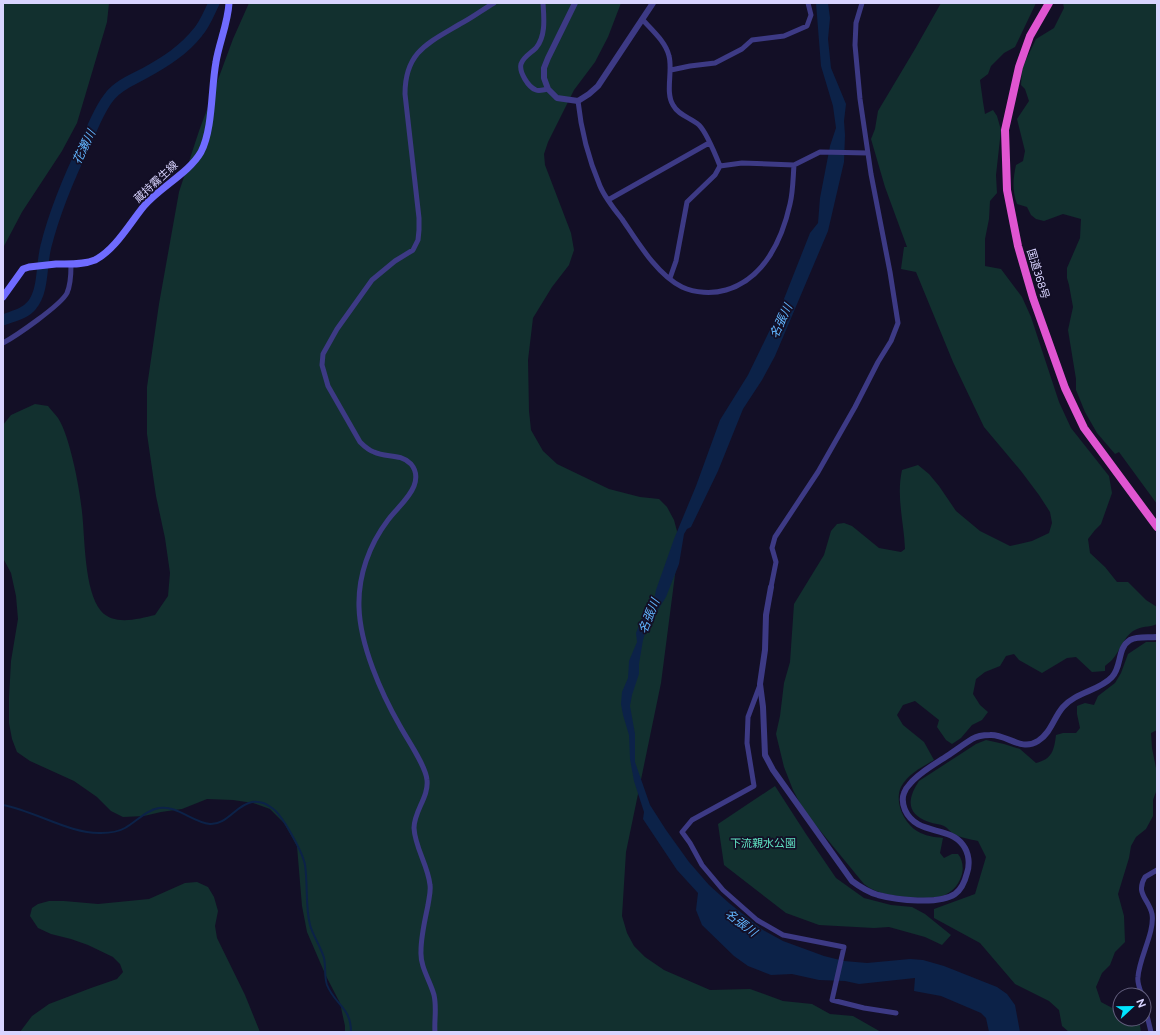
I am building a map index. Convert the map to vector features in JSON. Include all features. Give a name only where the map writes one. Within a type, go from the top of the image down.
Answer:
[{"type":"highway","name":"国道368号","points":[[1049,3],[1030,36],[1019,67],[1005,130],[1007,190],[1018,246],[1033,298],[1065,388],[1084,428],[1157,527]]},
{"type":"main road","name":"蔵持霧生線","points":[[3,297],[22,269],[57,264],[71,265],[94,260],[105,253],[150,200],[194,161],[201,152],[206,137],[216,62],[226,23],[228,3]]},
{"type":"street","points":[[436,1032],[434,1024],[436,1004],[434,994],[422,963],[421,951],[431,888],[428,872],[416,841],[414,826],[426,793],[427,779],[422,766],[390,710],[379,684],[361,629],[359,608],[359,587],[368,555],[387,521],[411,492],[416,480],[416,473],[413,467],[399,456],[374,452],[360,442],[328,386],[322,365],[323,354],[328,342],[372,280],[390,264],[412,250],[418,240],[418,218],[405,94],[407,70],[418,52],[494,3]]},
{"type":"street","points":[[543,3],[545,23],[542,36],[536,47],[521,64],[522,72],[532,88],[537,90],[548,89]]},
{"type":"street","points":[[575,3],[548,58],[544,68],[544,78],[548,89],[557,98],[578,101],[598,86],[653,3]]},
{"type":"street","points":[[671,70],[715,63],[742,49],[752,40],[784,36],[807,26],[811,15],[808,3]]},
{"type":"street","points":[[862,3],[856,23],[855,45],[860,99],[898,323],[891,340],[818,472],[775,537],[772,548],[776,562],[766,615],[760,684],[748,717],[747,743],[754,786],[692,820],[682,832],[702,865],[723,890],[757,920],[783,935],[844,948],[832,1000],[896,1013]]},
{"type":"street","points":[[642,19],[663,43],[669,55],[672,104],[680,114],[699,126],[720,166]]},
{"type":"street","points":[[578,101],[580,121],[593,168],[601,188],[650,260],[682,287],[699,292],[718,292],[736,287],[753,276],[772,253],[785,223],[790,204],[794,165]]},
{"type":"street","points":[[608,200],[709,143]]},
{"type":"street","points":[[720,166],[742,163],[794,165],[820,152],[868,153]]},
{"type":"street","points":[[670,278],[676,261],[687,202],[715,176],[720,166]]},
{"type":"street","points":[[3,343],[28,327],[53,307],[67,293],[70,281],[71,265]]},
{"type":"street","points":[[760,684],[763,707],[765,756],[773,770],[852,881],[863,889],[878,895],[921,901],[940,899],[951,896],[960,889],[968,872],[969,857],[963,844],[958,840],[949,835],[921,826],[913,821],[907,814],[903,805],[904,794],[908,785],[917,777],[973,738],[992,735],[1008,738],[1020,744],[1032,744],[1037,742],[1046,734],[1063,707],[1075,697],[1105,683],[1113,677],[1117,670],[1121,652],[1126,643],[1141,637],[1157,637]]},
{"type":"street","points":[[1140,987],[1138,978],[1151,924],[1152,913],[1143,896],[1141,887],[1145,877],[1157,870]]},
{"type":"green space","points":[[3,3],[109,3],[107,22],[77,123],[62,151],[22,212],[3,248]]},
{"type":"green space","points":[[249,3],[621,3],[608,37],[595,62],[574,90],[548,142],[544,154],[545,165],[571,233],[574,250],[569,265],[552,287],[533,318],[528,360],[531,430],[543,451],[557,464],[609,489],[640,497],[659,499],[667,507],[674,520],[678,535],[676,567],[661,683],[626,852],[622,916],[627,933],[634,946],[645,957],[664,970],[710,990],[750,989],[783,1001],[812,1004],[830,1014],[853,1016],[881,1032],[345,1032],[340,1003],[326,976],[307,932],[302,906],[297,846],[284,823],[270,809],[253,803],[233,800],[207,799],[182,809],[144,816],[123,817],[111,811],[97,797],[74,781],[30,761],[17,752],[12,739],[9,723],[11,661],[18,619],[16,596],[11,573],[3,558],[3,425],[11,415],[35,404],[48,406],[57,416],[67,437],[77,477],[81,502],[88,577],[95,602],[106,616],[113,619],[126,620],[155,615],[168,596],[170,573],[165,538],[156,496],[147,434],[147,387],[159,304],[179,192],[199,131],[233,39]]},
{"type":"green space","points":[[941,3],[1036,3],[1015,47],[1004,53],[991,66],[988,74],[980,80],[985,114],[993,110],[997,116],[1001,130],[996,175],[997,193],[990,201],[989,219],[985,239],[985,266],[1001,269],[1022,297],[1031,317],[1059,402],[1071,428],[1109,476],[1112,493],[1101,524],[1088,539],[1090,553],[1105,567],[1117,582],[1128,582],[1146,600],[1157,607],[1157,624],[1133,631],[1124,641],[1112,660],[1105,666],[1105,671],[1092,672],[1076,657],[1067,658],[1042,673],[1019,660],[1014,654],[1006,656],[1000,666],[985,672],[976,679],[973,694],[980,705],[988,712],[982,720],[972,725],[961,738],[952,744],[946,740],[937,727],[939,720],[915,701],[903,705],[897,715],[903,725],[924,742],[934,760],[907,778],[901,787],[899,799],[904,818],[920,833],[943,838],[940,853],[944,858],[952,854],[958,854],[962,865],[960,880],[951,891],[942,896],[918,898],[880,892],[864,884],[804,811],[793,790],[784,767],[776,734],[784,683],[790,662],[794,604],[824,555],[831,531],[837,524],[844,523],[852,526],[879,548],[901,552],[905,549],[900,500],[900,480],[902,470],[918,465],[929,474],[939,486],[956,511],[980,531],[1010,546],[1032,541],[1049,533],[1052,523],[1050,512],[1039,495],[984,427],[953,362],[916,272],[901,269],[904,247],[907,247],[885,187],[871,139],[875,129],[878,111]]},
{"type":"green space","points":[[1063,3],[1157,3],[1157,504],[1119,452],[1115,454],[1097,433],[1085,412],[1076,390],[1076,379],[1068,330],[1073,307],[1067,278],[1067,268],[1080,238],[1081,219],[1063,214],[1044,221],[1036,219],[1031,215],[1027,207],[1017,204],[1014,194],[1016,165],[1023,161],[1025,151],[1017,119],[1029,101],[1025,89],[1021,85],[1022,68],[1036,39],[1054,28],[1064,8]]},
{"type":"green space","points":[[1146,642],[1157,642],[1157,730],[1151,733],[1152,748],[1157,773],[1157,789],[1153,800],[1153,816],[1146,829],[1136,837],[1131,846],[1129,858],[1118,894],[1124,916],[1125,942],[1115,952],[1110,965],[1102,973],[1096,987],[1101,1002],[1112,1008],[1112,1027],[1140,1027],[1141,1032],[1069,1032],[1062,1026],[1059,1010],[1049,1001],[1015,984],[980,943],[934,918],[934,909],[975,894],[986,857],[978,841],[957,835],[944,826],[921,819],[913,810],[911,800],[912,794],[919,781],[976,744],[986,740],[1020,749],[1036,763],[1049,757],[1053,750],[1056,735],[1063,733],[1076,733],[1080,728],[1077,706],[1085,703],[1094,705],[1098,696],[1115,683],[1121,673],[1128,654]]},
{"type":"green space","name":"下流親水公園","points":[[775,786],[836,878],[864,898],[891,905],[912,907],[925,914],[951,935],[942,945],[925,937],[889,927],[874,928],[819,925],[786,913],[724,865],[718,824]]},
{"type":"green space","points":[[197,882],[208,887],[214,897],[218,911],[215,926],[217,938],[245,995],[260,1032],[20,1032],[32,1016],[49,1004],[117,979],[123,972],[120,964],[113,957],[88,945],[51,934],[38,928],[30,916],[32,908],[38,904],[49,901],[98,904],[149,899],[185,883]]},
{"type":"water","name":"名張川","points":[[816,3],[828,3],[830,18],[828,39],[831,68],[846,104],[844,121],[844,162],[828,231],[775,356],[762,380],[743,409],[718,471],[691,527],[687,529],[684,534],[679,564],[666,597],[647,627],[643,640],[639,674],[630,706],[635,734],[635,762],[650,805],[689,862],[709,885],[763,930],[783,941],[824,956],[844,961],[867,963],[910,959],[923,960],[944,966],[997,987],[1007,994],[1015,1005],[1020,1032],[989,1032],[986,1018],[981,1013],[941,996],[914,991],[915,978],[859,984],[845,981],[819,980],[792,974],[771,975],[748,966],[734,956],[702,925],[696,910],[698,893],[677,870],[643,819],[644,812],[634,781],[630,759],[629,735],[621,704],[622,692],[628,678],[629,661],[637,642],[636,633],[640,623],[653,605],[656,590],[674,539],[696,486],[720,420],[748,375],[780,309],[810,233],[818,223],[820,198],[830,146],[836,128],[833,106],[821,66]]},
{"type":"waterway","name":"花瀬川","points":[[3,320],[26,311],[36,299],[39,292],[44,253],[58,206],[96,118],[106,101],[113,92],[122,85],[160,64],[187,44],[203,26],[214,3]]},
{"type":"waterway","points":[[3,805],[77,830],[101,833],[113,832],[129,826],[145,814],[159,808],[172,809],[203,823],[210,824],[227,818],[241,807],[252,802],[260,802],[270,807],[281,818],[296,843],[303,859],[306,872],[310,925],[324,958],[327,985],[330,992],[346,1011],[351,1032]]}]
